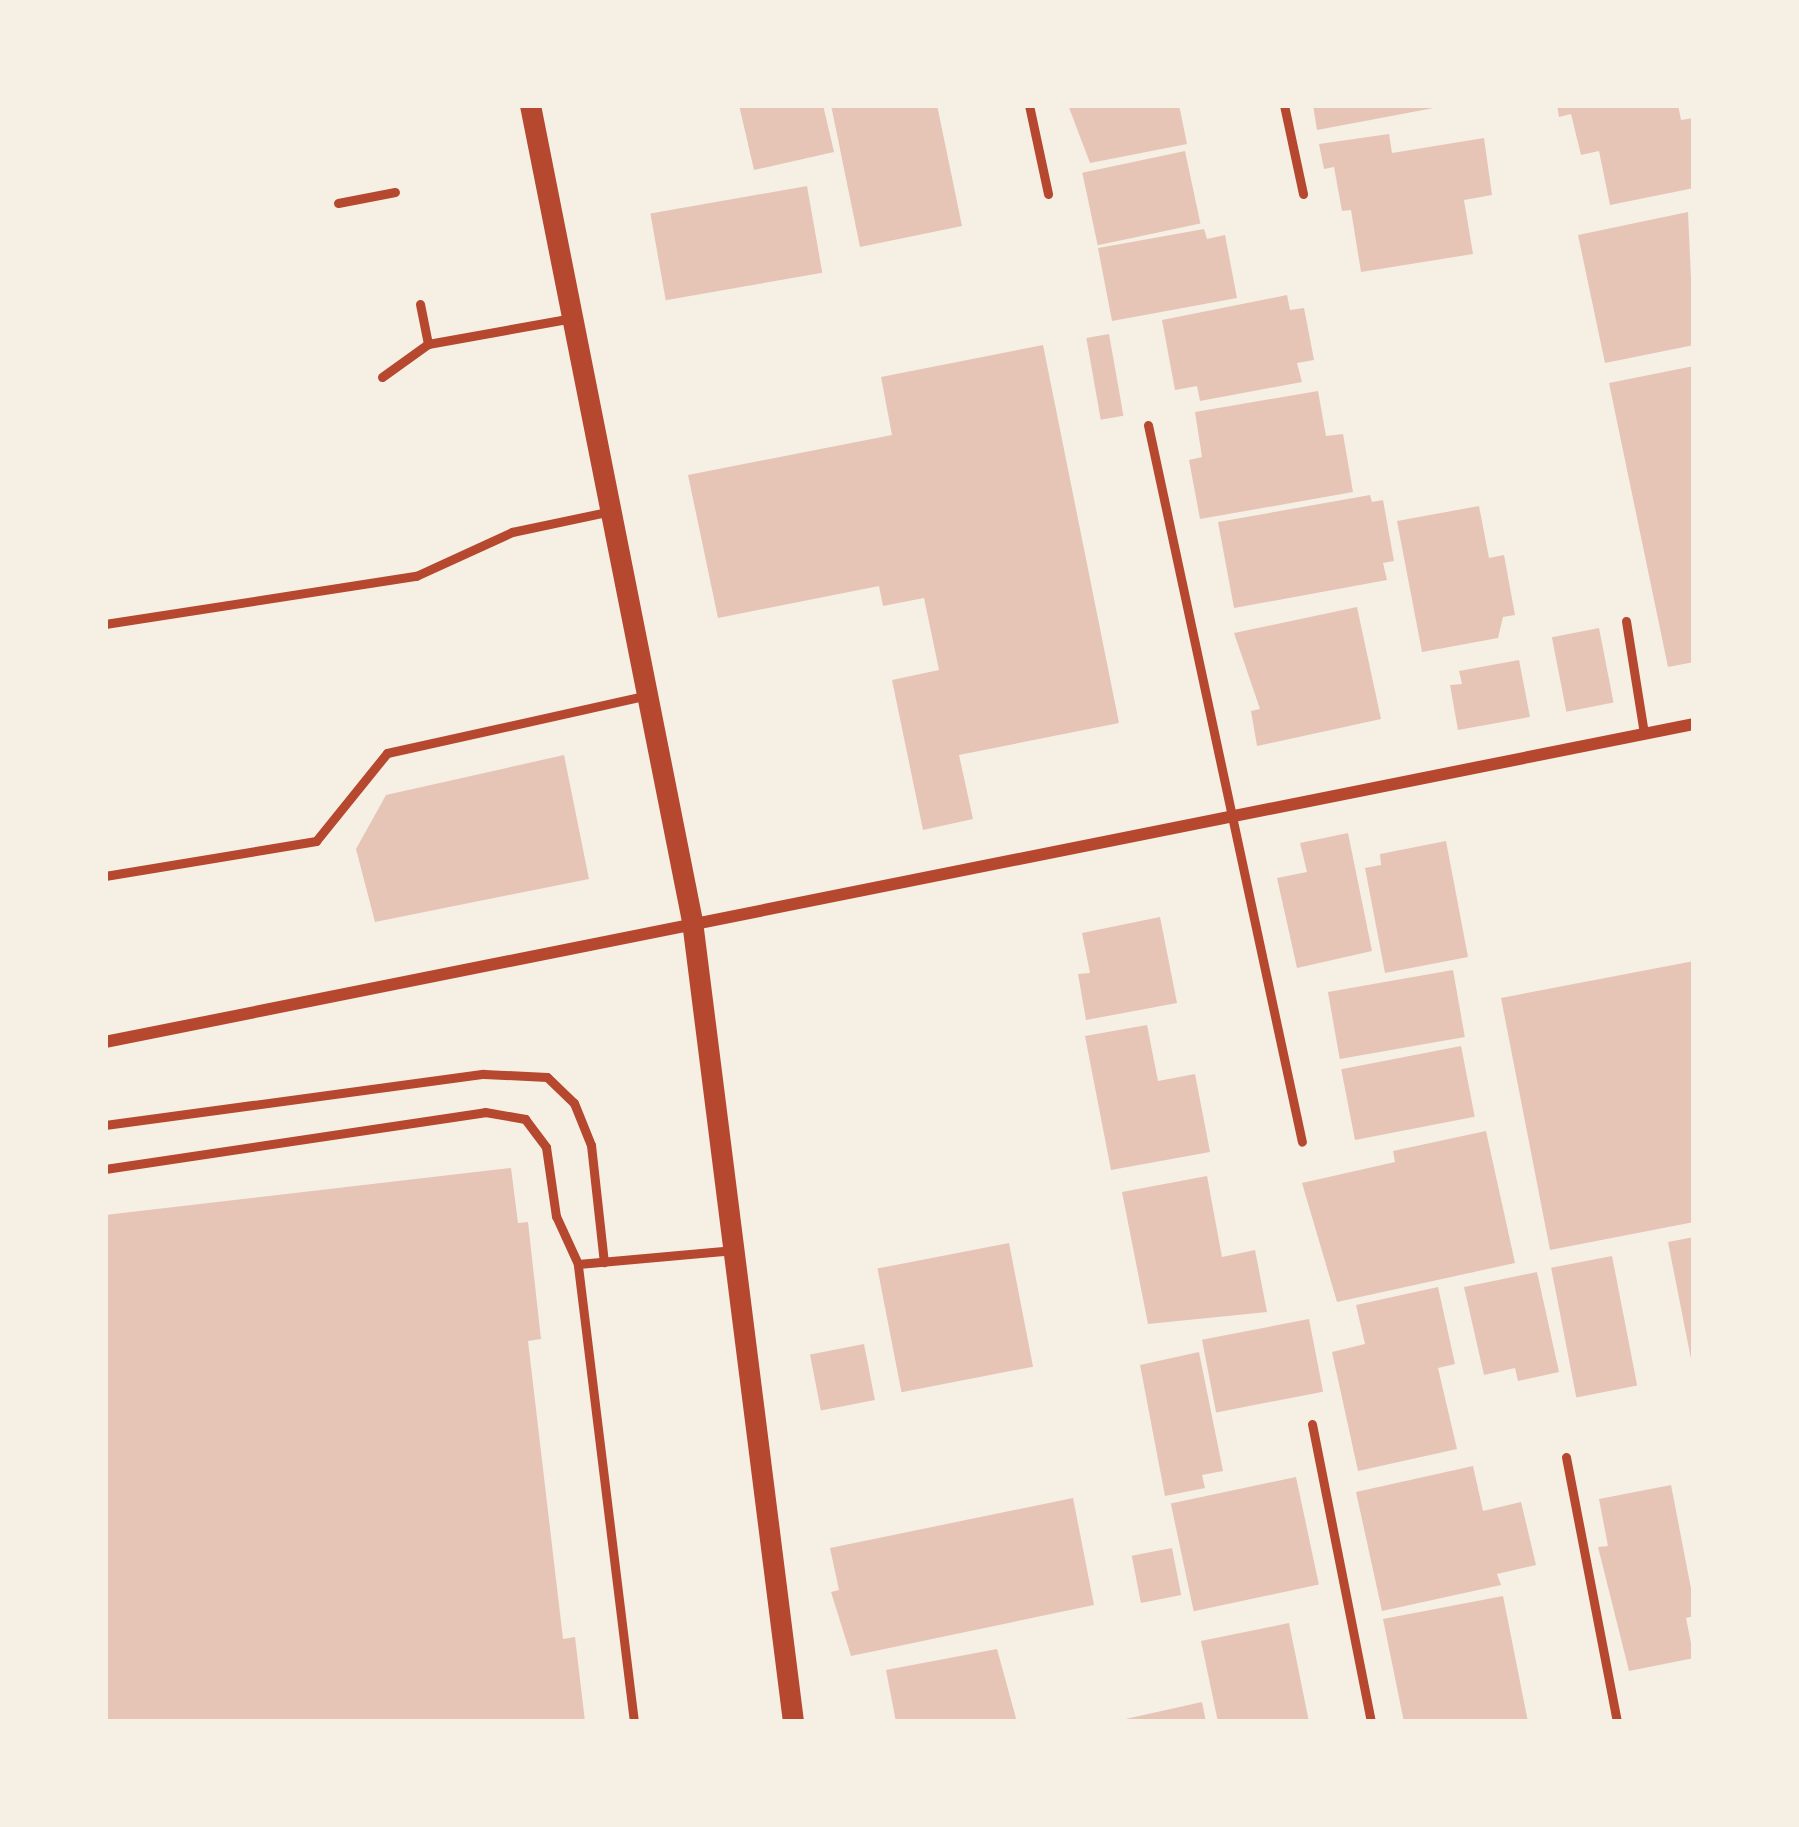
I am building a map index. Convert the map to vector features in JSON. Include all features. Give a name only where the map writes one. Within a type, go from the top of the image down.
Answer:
[{"type":"street","points":[[530,105],[692,921],[793,1722]]},
{"type":"street","points":[[105,1042],[1694,724]]},
{"type":"lane","points":[[1029,105],[1048,194]]},
{"type":"lane","points":[[1284,105],[1304,194]]},
{"type":"lane","points":[[338,203],[395,192]]},
{"type":"lane","points":[[420,304],[428,344]]},
{"type":"lane","points":[[382,377],[428,344],[573,318]]},
{"type":"lane","points":[[1148,425],[1238,814],[1302,1142]]},
{"type":"lane","points":[[105,624],[416,576],[512,532],[612,511]]},
{"type":"lane","points":[[1626,621],[1644,733]]},
{"type":"lane","points":[[105,876],[316,841],[387,753],[648,694]]},
{"type":"lane","points":[[105,1125],[484,1074],[547,1077],[574,1103],[591,1145],[604,1262]]},
{"type":"lane","points":[[105,1169],[485,1112],[525,1118],[546,1147],[556,1216],[578,1264],[634,1722]]},
{"type":"lane","points":[[578,1264],[737,1250]]},
{"type":"lane","points":[[1312,1424],[1371,1722]]},
{"type":"lane","points":[[1566,1457],[1616,1722]]},
{"type":"building","points":[[739,105],[823,105],[834,152],[754,170]]},
{"type":"building","points":[[831,105],[937,105],[962,226],[860,247]]},
{"type":"building","points":[[1068,105],[1179,105],[1187,144],[1090,163]]},
{"type":"building","points":[[1313,105],[1439,105],[1439,107],[1317,130]]},
{"type":"building","points":[[1557,105],[1678,105],[1681,120],[1694,118],[1694,188],[1610,205],[1599,151],[1581,155],[1571,114],[1559,117]]},
{"type":"building","points":[[1389,134],[1392,153],[1484,138],[1492,195],[1464,200],[1473,254],[1361,272],[1351,210],[1342,211],[1334,167],[1324,169],[1319,144]]},
{"type":"building","points":[[1185,151],[1200,223],[1098,245],[1082,173]]},
{"type":"building","points":[[807,186],[822,273],[666,300],[650,214]]},
{"type":"building","points":[[1688,212],[1694,345],[1605,363],[1578,235]]},
{"type":"building","points":[[1204,229],[1207,239],[1225,235],[1237,298],[1112,321],[1098,248]]},
{"type":"building","points":[[1287,295],[1290,310],[1304,308],[1314,360],[1297,363],[1302,382],[1200,401],[1197,386],[1175,390],[1162,320]]},
{"type":"building","points":[[1109,334],[1123,416],[1101,420],[1086,338]]},
{"type":"building","points":[[1043,345],[1119,723],[959,755],[973,819],[923,830],[892,680],[939,670],[924,598],[883,606],[879,586],[718,618],[688,475],[892,435],[881,377]]},
{"type":"building","points":[[1694,366],[1694,662],[1668,667],[1609,383]]},
{"type":"building","points":[[1318,391],[1326,436],[1343,434],[1353,492],[1200,519],[1189,460],[1202,457],[1195,412]]},
{"type":"building","points":[[1370,495],[1372,502],[1383,500],[1394,561],[1383,563],[1387,580],[1234,608],[1218,522]]},
{"type":"building","points":[[1479,506],[1489,558],[1504,555],[1515,615],[1503,617],[1498,638],[1422,652],[1397,521]]},
{"type":"building","points":[[1357,607],[1381,719],[1257,746],[1251,711],[1260,709],[1234,633]]},
{"type":"building","points":[[1599,628],[1614,703],[1566,712],[1552,637]]},
{"type":"building","points":[[1519,660],[1530,717],[1458,730],[1450,685],[1462,684],[1459,671]]},
{"type":"building","points":[[564,755],[589,879],[375,922],[356,849],[386,795]]},
{"type":"building","points":[[1348,833],[1372,951],[1297,968],[1277,878],[1307,872],[1300,843]]},
{"type":"building","points":[[1446,841],[1468,957],[1385,973],[1365,868],[1381,865],[1380,854]]},
{"type":"building","points":[[1160,917],[1177,1003],[1086,1020],[1078,974],[1090,973],[1082,933]]},
{"type":"building","points":[[1694,961],[1694,1222],[1550,1250],[1501,998]]},
{"type":"building","points":[[1453,970],[1465,1037],[1340,1059],[1328,992]]},
{"type":"building","points":[[1147,1025],[1158,1081],[1195,1074],[1210,1152],[1111,1170],[1085,1036]]},
{"type":"building","points":[[1461,1046],[1475,1117],[1355,1140],[1341,1069]]},
{"type":"building","points":[[1486,1131],[1515,1263],[1337,1302],[1302,1183],[1395,1162],[1393,1151]]},
{"type":"building","points":[[511,1168],[518,1223],[528,1222],[541,1339],[528,1341],[563,1639],[575,1637],[585,1722],[105,1722],[105,1215]]},
{"type":"building","points":[[1207,1176],[1222,1257],[1255,1250],[1267,1312],[1148,1324],[1122,1192]]},
{"type":"building","points":[[1694,1237],[1694,1364],[1692,1364],[1668,1242]]},
{"type":"building","points":[[1009,1243],[1033,1367],[902,1392],[877,1269]]},
{"type":"building","points":[[1612,1256],[1637,1386],[1576,1397],[1551,1268]]},
{"type":"building","points":[[1537,1272],[1559,1372],[1518,1381],[1515,1368],[1484,1375],[1464,1287]]},
{"type":"building","points":[[1438,1287],[1455,1364],[1438,1368],[1457,1449],[1358,1471],[1332,1352],[1365,1344],[1356,1305]]},
{"type":"building","points":[[1309,1319],[1323,1392],[1216,1412],[1202,1340]]},
{"type":"building","points":[[864,1344],[875,1400],[821,1410],[810,1354]]},
{"type":"building","points":[[1199,1352],[1223,1471],[1202,1475],[1205,1488],[1165,1496],[1140,1365]]},
{"type":"building","points":[[1473,1466],[1483,1511],[1521,1502],[1536,1565],[1497,1574],[1501,1585],[1382,1611],[1356,1492]]},
{"type":"building","points":[[1296,1477],[1319,1585],[1194,1611],[1171,1504]]},
{"type":"building","points":[[1671,1485],[1694,1604],[1694,1616],[1686,1618],[1694,1658],[1629,1671],[1598,1547],[1608,1546],[1599,1499]]},
{"type":"building","points":[[1073,1498],[1094,1605],[851,1656],[831,1592],[839,1590],[830,1548]]},
{"type":"building","points":[[1172,1548],[1181,1595],[1141,1603],[1132,1556]]},
{"type":"building","points":[[1503,1596],[1528,1722],[1404,1722],[1383,1619]]},
{"type":"building","points":[[1289,1623],[1309,1722],[1218,1722],[1201,1641]]},
{"type":"building","points":[[997,1649],[1017,1722],[896,1722],[886,1670]]},
{"type":"building","points":[[1202,1702],[1206,1722],[1121,1722],[1121,1720]]}]
